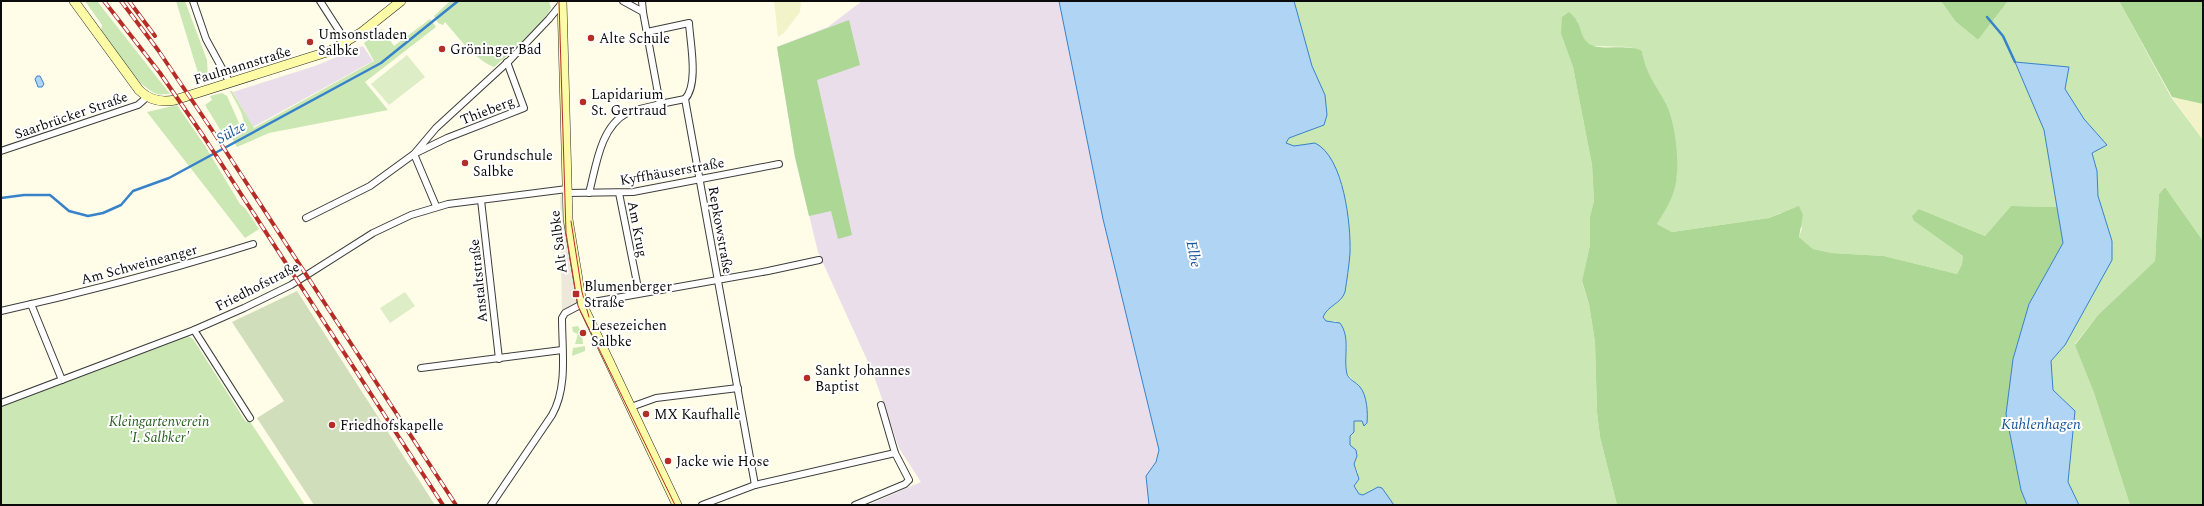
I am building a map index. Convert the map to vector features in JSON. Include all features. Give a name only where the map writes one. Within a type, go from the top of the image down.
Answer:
[{"type":"main road","points":[[74,1],[130,80],[147,97]]},
{"type":"main road","name":"Faulmannstraße","points":[[147,97],[156,101],[171,101],[324,54],[347,43],[401,1]]},
{"type":"main road","name":"Alt Salbke","points":[[562,2],[570,238],[582,304],[677,505]]},
{"type":"street","points":[[192,1],[206,39],[230,83]]},
{"type":"street","points":[[320,1],[347,43]]},
{"type":"street","points":[[623,1],[643,12]]},
{"type":"street","points":[[642,1],[660,104]]},
{"type":"street","points":[[306,218],[370,186],[414,154],[439,125],[507,62],[549,19],[562,2]]},
{"type":"street","name":"Repkowstraße","points":[[647,32],[689,23],[692,75],[689,95],[685,99],[755,485]]},
{"type":"street","name":"Thieberg","points":[[414,154],[447,138],[524,108],[507,62]]},
{"type":"street","name":"Saarbrücker Straße","points":[[1,151],[138,105],[147,97]]},
{"type":"street","points":[[590,193],[602,144],[614,125],[626,114],[660,104],[685,99]]},
{"type":"street","points":[[414,154],[436,206]]},
{"type":"street","name":"Kyffhäuserstraße","points":[[568,191],[618,193],[700,180],[779,164]]},
{"type":"street","name":"Friedhofstraße","points":[[1,403],[194,330],[291,285],[386,225],[436,206],[568,191]]},
{"type":"street","name":"Am Krug","points":[[618,193],[638,293]]},
{"type":"street","name":"Anstaltstraße","points":[[481,200],[499,358]]},
{"type":"street","name":"Am Schweineanger","points":[[1,311],[193,263],[253,244]]},
{"type":"street","points":[[491,505],[556,407],[562,384],[562,317],[582,304],[718,280],[819,260]]},
{"type":"street","points":[[31,304],[62,380]]},
{"type":"street","points":[[194,330],[250,418]]},
{"type":"street","points":[[421,368],[562,350]]},
{"type":"street","points":[[631,407],[656,398],[738,388]]},
{"type":"street","points":[[855,505],[905,484],[908,481],[908,476],[895,454],[881,405]]},
{"type":"street","points":[[702,505],[755,485],[895,454]]},
{"type":"shaded area","points":[[862,1],[1059,1],[1103,219],[1159,450],[1156,462],[1146,476],[1149,505],[868,505],[921,482],[899,448],[873,373],[818,252],[795,157],[777,47],[828,27]]},
{"type":"shaded area","points":[[363,46],[373,61],[253,127],[233,92],[315,66]]},
{"type":"shaded area","points":[[567,189],[582,304],[562,318],[560,196]]},
{"type":"green space","points":[[85,1],[97,1],[170,94],[157,94],[149,90],[133,75],[101,31],[102,25]]},
{"type":"green space","points":[[176,1],[185,1],[207,60],[208,82],[204,84],[199,76]]},
{"type":"green space","points":[[450,1],[549,1],[551,8],[540,25],[494,67],[473,53],[445,22],[443,25],[438,23],[434,16]]},
{"type":"green space","points":[[774,1],[801,1],[800,12],[784,33],[778,37]]},
{"type":"green space","points":[[1294,1],[1941,1],[1955,21],[1978,40],[2008,1],[2119,1],[2171,97],[2203,140],[2203,241],[2165,187],[2159,194],[2155,261],[2098,315],[2075,344],[2094,393],[2130,505],[2079,505],[2068,482],[2075,411],[2053,390],[2051,361],[2065,345],[2112,260],[2112,241],[2098,196],[2097,171],[2092,153],[2107,145],[2084,119],[2065,89],[2069,67],[2015,62],[2044,130],[2057,207],[2011,206],[1985,236],[1919,209],[1914,221],[1963,256],[1962,264],[1957,274],[1884,256],[1832,253],[1813,249],[1799,237],[1802,228],[1780,213],[1769,218],[1672,232],[1657,224],[1674,191],[1677,175],[1666,105],[1644,68],[1642,51],[1629,47],[1592,46],[1587,43],[1581,34],[1577,20],[1561,34],[1573,67],[1592,165],[1594,201],[1590,216],[1590,245],[1582,282],[1589,304],[1595,342],[1597,412],[1600,437],[1617,505],[1394,505],[1382,488],[1378,487],[1363,495],[1359,494],[1354,486],[1358,481],[1358,472],[1354,464],[1357,456],[1350,445],[1350,436],[1354,432],[1354,421],[1362,421],[1364,425],[1360,387],[1353,381],[1346,371],[1346,339],[1344,334],[1336,321],[1325,321],[1323,317],[1328,310],[1341,299],[1345,292],[1348,263],[1348,235],[1346,207],[1340,178],[1286,143],[1289,138],[1324,125],[1327,115],[1325,95],[1312,66]]},
{"type":"green space","points":[[1941,1],[2008,1],[1978,40],[1955,21]]},
{"type":"green space","points":[[2119,1],[2203,1],[2203,104],[2172,97]]},
{"type":"green space","points":[[1569,12],[1576,20],[1586,41],[1592,46],[1628,48],[1642,51],[1643,59],[1651,79],[1670,113],[1675,135],[1677,160],[1676,182],[1670,200],[1657,224],[1672,232],[1769,218],[1799,206],[1803,215],[1799,237],[1813,249],[1832,253],[1884,256],[1957,274],[1962,264],[1963,256],[1914,221],[1912,216],[1919,209],[1985,236],[2011,206],[2057,207],[2063,243],[2029,304],[2013,359],[2006,414],[2021,490],[2027,505],[1617,505],[1600,437],[1597,412],[1595,342],[1589,304],[1582,281],[1590,245],[1590,216],[1594,201],[1592,165],[1573,67],[1561,34],[1562,17]]},
{"type":"green space","points":[[430,19],[436,27],[365,82],[388,110],[269,133],[237,147],[232,138],[242,130],[244,121],[230,91],[232,91],[254,128],[374,61],[364,43],[382,29],[394,46]]},
{"type":"green space","points":[[849,20],[860,65],[817,80],[852,235],[838,239],[831,211],[809,216],[795,157],[777,47]]},
{"type":"green space","points":[[407,55],[425,77],[389,105],[371,84]]},
{"type":"green space","points":[[222,93],[227,96],[239,123],[234,129],[224,136],[205,105],[212,100],[210,96]]},
{"type":"green space","points":[[2172,97],[2203,104],[2203,140]]},
{"type":"green space","points":[[177,105],[205,146],[240,204],[245,208],[259,229],[245,238],[147,112]]},
{"type":"green space","points":[[2165,187],[2203,241],[2203,505],[2130,505],[2094,393],[2075,345],[2098,315],[2155,261],[2159,194]]},
{"type":"green space","points":[[297,291],[435,505],[314,505],[257,418],[284,401],[232,322]]},
{"type":"green space","points":[[405,292],[415,306],[390,323],[380,308]]},
{"type":"green space","points":[[578,326],[582,334],[583,344],[575,344],[578,334],[573,332],[572,327]]},
{"type":"green space","name":"Kleingartenverein 'I. Salbker'","points":[[188,336],[193,339],[246,422],[249,420],[305,505],[1,505],[1,406]]},
{"type":"green space","points":[[585,346],[585,351],[572,356],[573,348]]},
{"type":"water","name":"Elbe","points":[[1059,1],[1294,1],[1312,66],[1325,95],[1327,115],[1324,125],[1289,138],[1286,143],[1294,146],[1315,143],[1325,151],[1333,162],[1339,177],[1344,193],[1349,226],[1350,253],[1345,292],[1341,299],[1325,313],[1323,317],[1326,321],[1340,323],[1343,329],[1346,341],[1347,374],[1349,378],[1362,390],[1366,404],[1367,423],[1364,426],[1362,421],[1354,421],[1354,432],[1350,436],[1350,445],[1356,450],[1357,456],[1354,464],[1359,479],[1354,486],[1359,494],[1363,495],[1378,487],[1382,488],[1394,505],[1149,505],[1146,476],[1156,462],[1159,450],[1103,219]]},
{"type":"water","name":"Kuhlenhagen","points":[[2015,62],[2069,67],[2065,89],[2084,119],[2107,145],[2092,153],[2097,171],[2098,196],[2112,241],[2112,260],[2065,345],[2051,361],[2053,390],[2075,411],[2068,482],[2079,505],[2027,505],[2021,490],[2006,414],[2013,359],[2029,304],[2063,243],[2044,130]]},
{"type":"water","points":[[37,76],[40,76],[44,84],[42,87],[38,87],[35,79]]},
{"type":"waterway","name":"Sülze","points":[[1,198],[24,195],[50,195],[69,211],[88,216],[103,213],[121,205],[133,191],[169,178],[381,63],[458,1]]},
{"type":"waterway","points":[[1987,17],[2003,36],[2015,62]]},
{"type":"tram line","points":[[559,1],[566,233],[578,306],[675,505]]},
{"type":"tram line","points":[[571,221],[582,292],[589,317]]},
{"type":"railway","points":[[104,1],[160,73],[204,137],[443,505]]},
{"type":"railway","points":[[121,1],[158,50],[214,133],[456,505]]},
{"type":"railway","points":[[129,1],[155,36]]},
{"type":"place","name":"Alte Schule","points":[[591,38]]},
{"type":"place","name":"Umsonstladen Salbke","points":[[310,42]]},
{"type":"place","name":"Gröninger Bad","points":[[442,49]]},
{"type":"place","name":"Lapidarium St. Gertraud","points":[[583,102]]},
{"type":"place","name":"Grundschule Salbke","points":[[465,163]]},
{"type":"place","name":"Blumenberger Straße","points":[[576,294]]},
{"type":"place","name":"Lesezeichen Salbke","points":[[583,333]]},
{"type":"place","name":"Sankt Johannes Baptist","points":[[807,378]]},
{"type":"place","name":"MX Kaufhalle","points":[[646,414]]},
{"type":"place","name":"Friedhofskapelle","points":[[332,425]]},
{"type":"place","name":"Jacke wie Hose","points":[[668,461]]}]
